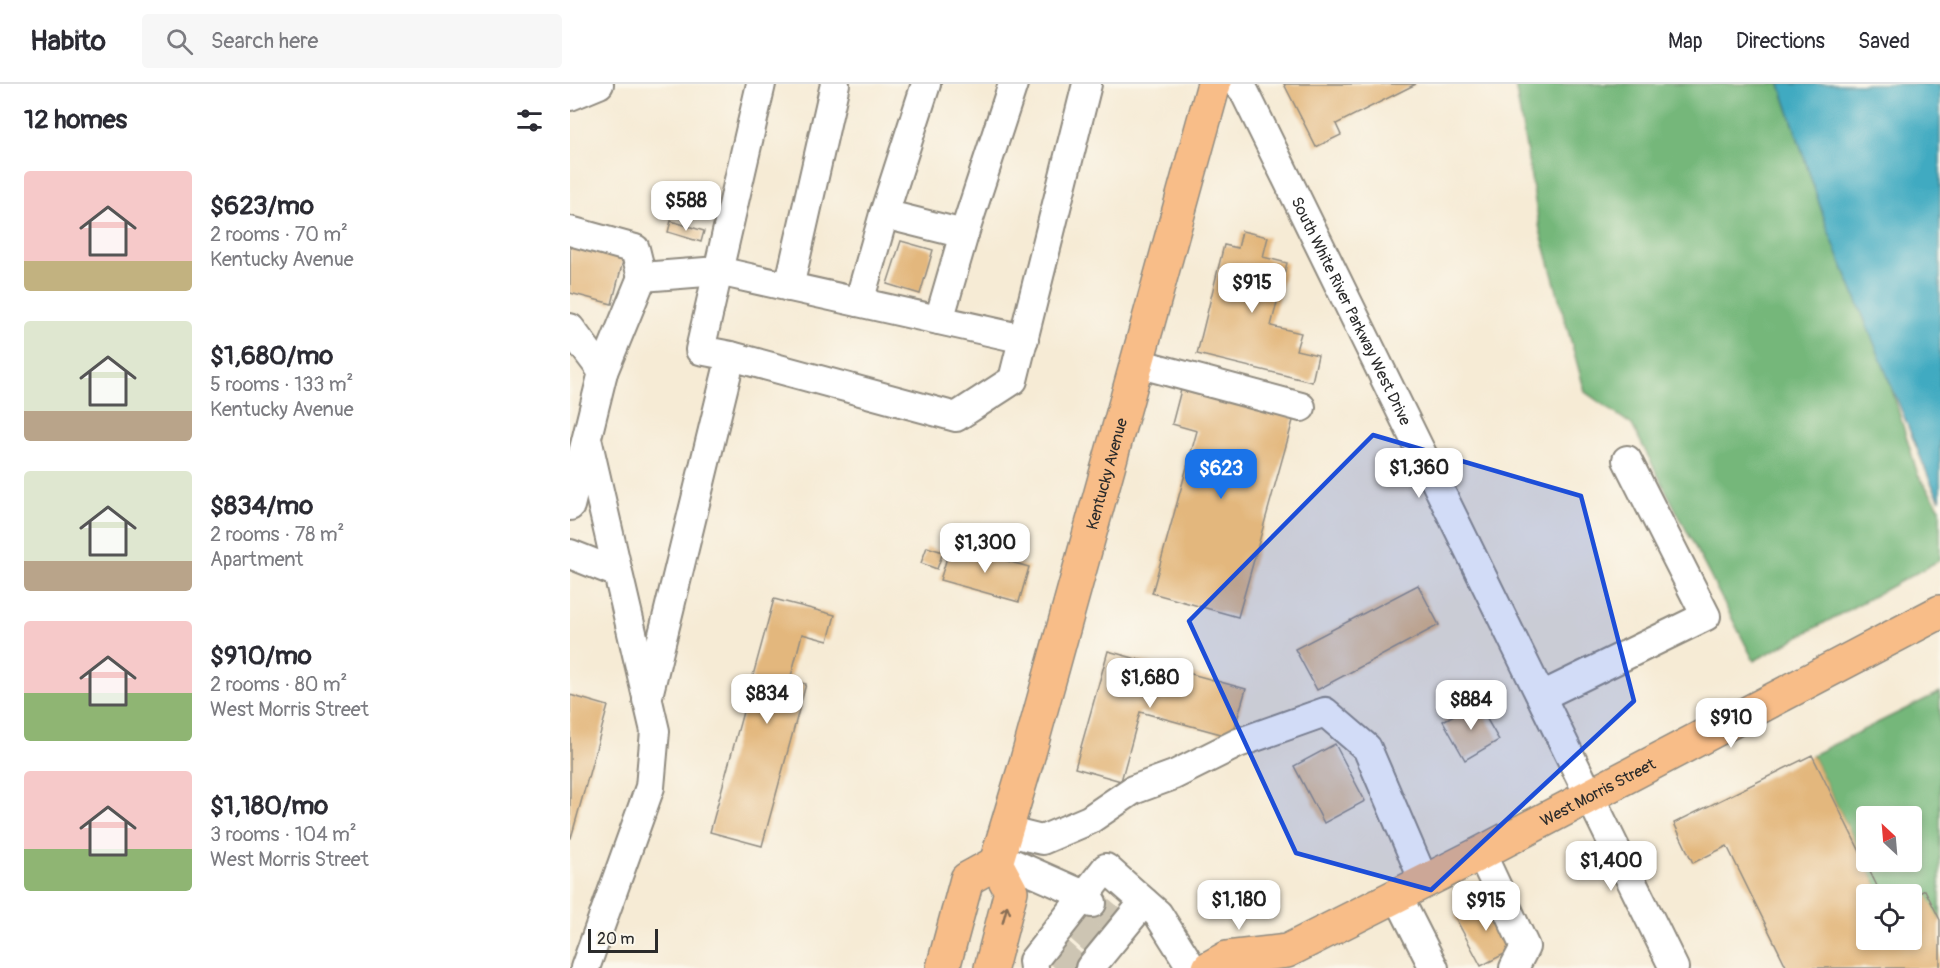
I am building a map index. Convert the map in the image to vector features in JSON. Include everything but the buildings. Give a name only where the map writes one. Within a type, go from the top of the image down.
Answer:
[{"type":"main road","name":"Kentucky Avenue","points":[[999,850],[1027,760],[1214,84]]},
{"type":"main road","name":"West Morris Street","points":[[1209,968],[1227,958],[1281,959],[1411,888],[1940,612]]},
{"type":"main road","points":[[943,968],[967,879],[999,850],[1011,891],[991,968]]},
{"type":"street","points":[[570,96],[599,84]]},
{"type":"street","points":[[761,84],[700,350],[731,356],[956,417],[1013,380],[1087,84]]},
{"type":"street","points":[[789,286],[835,84]]},
{"type":"street","points":[[859,302],[884,214],[926,84]]},
{"type":"street","points":[[939,320],[964,234],[1013,84]]},
{"type":"street","name":"South White River Parkway West Drive","points":[[1238,84],[1244,91],[1674,968]]},
{"type":"street","points":[[884,214],[964,234]]},
{"type":"street","points":[[570,231],[635,249],[642,277],[603,372],[570,506]]},
{"type":"street","points":[[642,277],[718,270],[1023,339]]},
{"type":"street","points":[[570,328],[603,372]]},
{"type":"street","points":[[647,700],[731,356]]},
{"type":"street","points":[[1137,363],[1301,407]]},
{"type":"street","points":[[585,968],[650,788],[655,731],[587,438]]},
{"type":"street","points":[[1542,696],[1706,616],[1627,460]]},
{"type":"street","points":[[570,554],[618,573]]},
{"type":"street","points":[[999,850],[1042,840],[1089,820],[1133,790],[1174,775],[1238,743],[1325,712],[1367,748],[1434,968]]},
{"type":"street","points":[[999,850],[1084,936]]},
{"type":"street","points":[[1481,853],[1525,947],[1514,968]]},
{"type":"street","points":[[1084,936],[1106,868],[1158,914],[1192,968]]},
{"type":"street","points":[[1034,968],[1033,961],[1084,936],[1144,902]]},
{"type":"highlighted area","points":[[1373,435],[1581,496],[1634,701],[1431,890],[1296,853],[1189,621]]},
{"type":"green space","points":[[1515,84],[1780,84],[1827,226],[1886,370],[1918,475],[1940,508],[1940,560],[1754,661],[1632,425],[1585,392],[1540,230]]},
{"type":"green space","points":[[1940,692],[1940,920],[1922,906],[1922,884],[1876,884],[1870,872],[1922,872],[1922,806],[1856,806],[1856,844],[1812,755]]},
{"type":"water","points":[[1780,84],[1940,84],[1940,500],[1828,230]]},
{"type":"tunnel","points":[[1092,903],[1111,919]]},
{"type":"tunnel","points":[[1076,925],[1095,942]]},
{"type":"tunnel","points":[[1056,950],[1075,967]]}]
